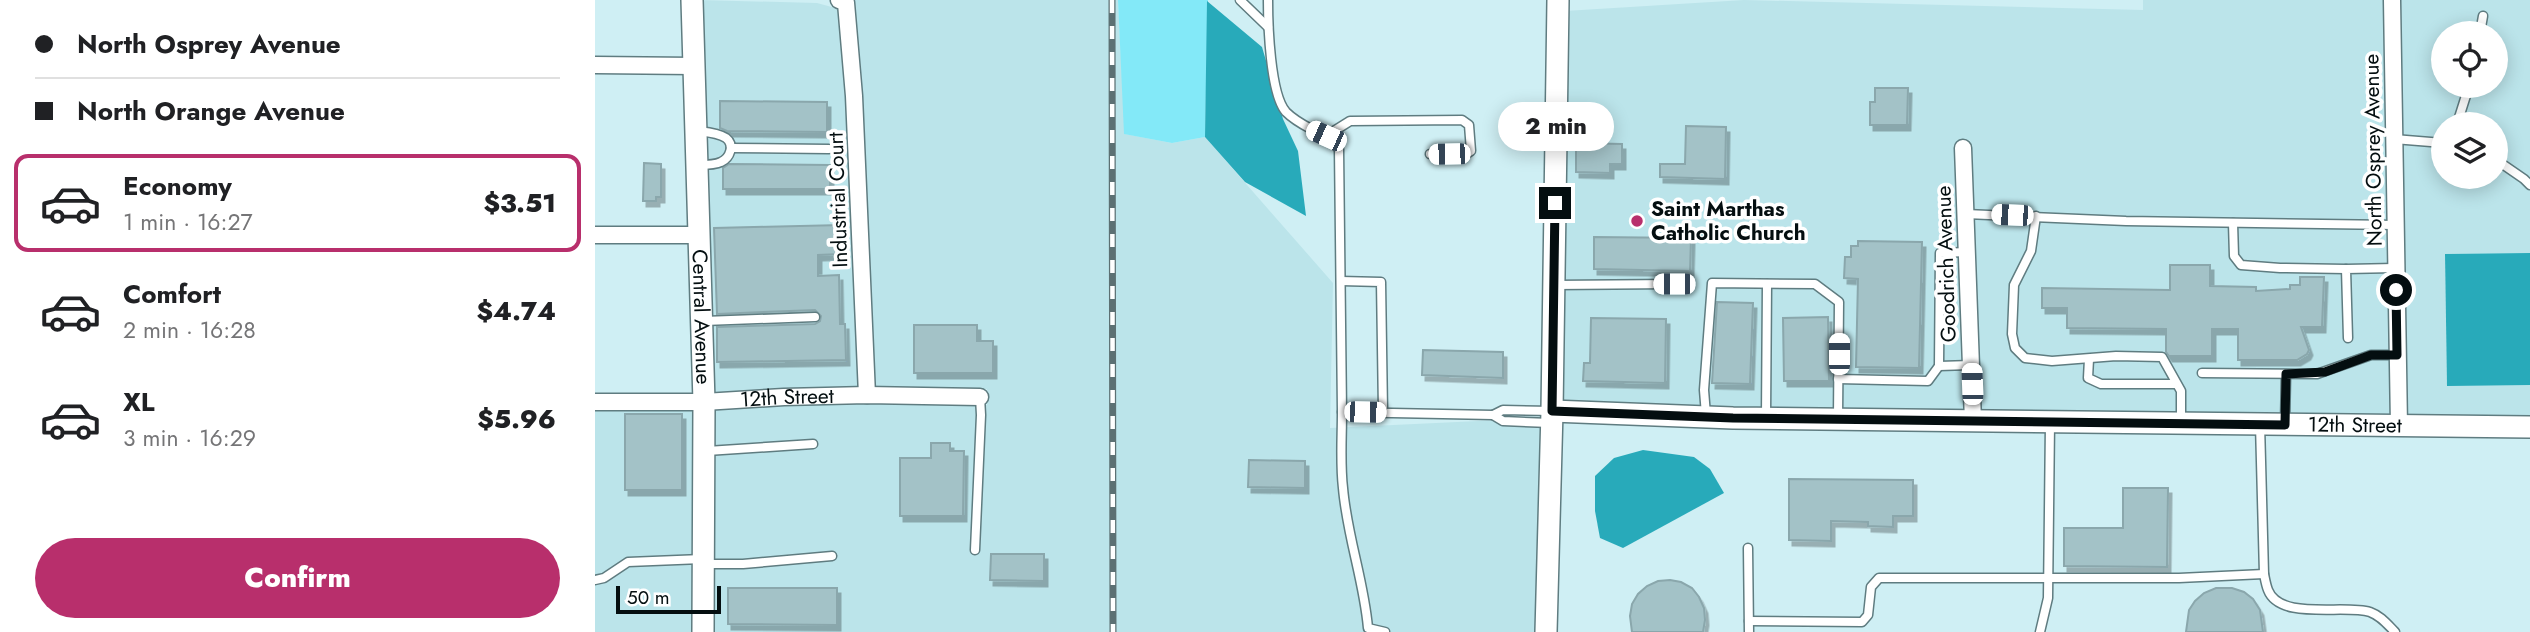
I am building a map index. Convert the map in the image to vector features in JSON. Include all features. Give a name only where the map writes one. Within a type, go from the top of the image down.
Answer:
[{"type":"street","name":"Central Avenue","points":[[691,0],[704,402],[703,632]]},
{"type":"street","points":[[1546,632],[1558,0]]},
{"type":"street","name":"North Osprey Avenue","points":[[2392,0],[2399,426]]},
{"type":"street","name":"Industrial Court","points":[[842,1],[855,108],[867,395]]},
{"type":"street","points":[[595,65],[694,66]]},
{"type":"street","name":"Goodrich Avenue","points":[[1963,148],[1973,421]]},
{"type":"street","points":[[595,235],[699,235]]},
{"type":"street","name":"12th Street","points":[[595,402],[704,402],[867,395],[980,397]]},
{"type":"street","name":"12th Street","points":[[1552,417],[2530,427]]},
{"type":"lane","points":[[1240,0],[1268,27]]},
{"type":"lane","points":[[1268,0],[1272,66],[1284,110],[1304,126],[1326,136],[1339,149],[1343,488],[1368,628],[1385,632]]},
{"type":"lane","points":[[2482,21],[2483,16]]},
{"type":"lane","points":[[1326,136],[1350,121],[1462,120],[1469,125],[1471,151],[1430,154]]},
{"type":"lane","points":[[695,131],[725,138],[731,143],[728,157],[720,163],[697,165]]},
{"type":"lane","points":[[2394,139],[2431,141]]},
{"type":"lane","points":[[731,148],[829,149]]},
{"type":"lane","points":[[2508,168],[2530,185]]},
{"type":"lane","points":[[1966,214],[2233,223],[2395,225]]},
{"type":"lane","points":[[2036,216],[2031,251],[2014,285],[2015,348],[2025,358],[2052,361],[2162,357],[2181,391],[2181,424]]},
{"type":"lane","points":[[2233,223],[2234,256],[2241,265],[2280,268],[2395,268]]},
{"type":"lane","points":[[1838,379],[1928,380],[1939,366],[1940,253],[1967,252]]},
{"type":"lane","points":[[2346,269],[2348,338]]},
{"type":"lane","points":[[1341,281],[1381,282],[1383,412]]},
{"type":"lane","points":[[1706,418],[1705,390],[1712,283],[1815,284],[1839,302],[1838,420]]},
{"type":"lane","points":[[1554,285],[1674,284]]},
{"type":"lane","points":[[1766,419],[1767,284]]},
{"type":"lane","points":[[701,321],[815,317]]},
{"type":"lane","points":[[2202,373],[2325,372],[2371,355],[2397,355]]},
{"type":"lane","points":[[2089,359],[2088,378],[2101,384],[2176,384]]},
{"type":"lane","points":[[1939,366],[1971,365]]},
{"type":"lane","points":[[2285,425],[2286,374]]},
{"type":"lane","points":[[975,550],[980,397]]},
{"type":"lane","points":[[1342,412],[1493,415],[1503,410],[1552,417]]},
{"type":"lane","points":[[2040,632],[2048,598],[2050,422]]},
{"type":"lane","points":[[2260,424],[2264,574],[2268,592],[2279,603],[2296,609],[2366,611],[2378,616],[2395,632]]},
{"type":"lane","points":[[704,451],[813,444]]},
{"type":"lane","points":[[1748,548],[1749,632]]},
{"type":"lane","points":[[595,580],[604,578],[628,562],[743,564],[832,556]]},
{"type":"lane","points":[[1749,621],[1862,622],[1868,615],[1871,587],[1879,578],[2179,578],[2264,574]]},
{"type":"shaded area","points":[[699,0],[817,3],[839,9],[847,96],[859,387],[711,394]]},
{"type":"shaded area","points":[[855,0],[1118,0],[1125,134],[1172,143],[1205,137],[1333,283],[1330,428],[1544,418],[1539,632],[710,632],[711,410],[867,403],[987,405],[987,389],[874,387]]},
{"type":"shaded area","points":[[1118,0],[1208,0],[1205,137],[1172,143],[1124,134]]},
{"type":"shaded area","points":[[1744,0],[2143,10],[2143,0],[2384,0],[2391,418],[1980,413],[1970,140],[1956,141],[1966,413],[1559,404],[1565,11]]},
{"type":"shaded area","points":[[2399,0],[2530,0],[2530,253],[2445,254],[2447,385],[2530,385],[2530,419],[2406,418]]},
{"type":"shaded area","points":[[1207,1],[1262,47],[1283,119],[1298,151],[1306,216],[1245,182],[1205,137]]},
{"type":"shaded area","points":[[2530,253],[2530,385],[2447,386],[2445,254]]},
{"type":"shaded area","points":[[595,411],[697,411],[696,632],[595,632]]},
{"type":"shaded area","points":[[1643,450],[1694,457],[1710,469],[1724,493],[1623,548],[1600,538],[1595,511],[1595,476],[1614,458]]},
{"type":"building","points":[[1875,88],[1908,88],[1907,125],[1870,125],[1870,102],[1875,102]]},
{"type":"building","points":[[720,101],[827,102],[827,132],[727,131],[720,128]]},
{"type":"building","points":[[1686,126],[1726,127],[1725,179],[1660,177],[1660,164],[1685,164]]},
{"type":"building","points":[[1576,143],[1622,144],[1622,164],[1610,164],[1610,173],[1576,172]]},
{"type":"building","points":[[644,163],[661,164],[661,197],[656,197],[656,201],[643,201]]},
{"type":"building","points":[[729,164],[830,165],[830,189],[723,189],[723,168]]},
{"type":"building","points":[[842,225],[842,254],[818,255],[818,276],[839,275],[840,324],[845,324],[846,360],[717,362],[717,327],[815,324],[820,321],[821,316],[815,310],[717,314],[714,228]]},
{"type":"building","points":[[1594,237],[1691,238],[1690,271],[1594,269]]},
{"type":"building","points":[[1858,241],[1922,242],[1919,368],[1856,367],[1858,279],[1844,278],[1845,257],[1851,257],[1851,246],[1858,246]]},
{"type":"building","points":[[2170,265],[2210,265],[2210,286],[2256,287],[2256,291],[2290,289],[2290,285],[2300,285],[2300,277],[2324,277],[2322,327],[2301,327],[2309,350],[2297,360],[2238,360],[2238,329],[2212,329],[2212,356],[2169,356],[2166,352],[2166,329],[2067,328],[2067,308],[2042,308],[2042,288],[2170,290]]},
{"type":"building","points":[[1717,302],[1753,303],[1750,384],[1712,383]]},
{"type":"building","points":[[1828,317],[1829,381],[1784,381],[1783,318]]},
{"type":"building","points":[[1591,318],[1666,319],[1665,383],[1583,381],[1584,363],[1590,363]]},
{"type":"building","points":[[914,325],[977,325],[977,341],[993,341],[993,373],[914,373]]},
{"type":"building","points":[[1423,350],[1503,352],[1503,378],[1422,375]]},
{"type":"building","points":[[625,414],[682,414],[682,490],[625,490]]},
{"type":"building","points":[[931,443],[950,443],[950,451],[964,451],[963,516],[900,516],[900,458],[931,458]]},
{"type":"building","points":[[1249,460],[1305,461],[1305,488],[1248,487]]},
{"type":"building","points":[[1789,479],[1913,480],[1913,516],[1893,516],[1893,527],[1868,526],[1868,522],[1831,521],[1831,541],[1789,540]]},
{"type":"building","points":[[2123,488],[2168,488],[2167,567],[2064,566],[2064,528],[2123,528]]},
{"type":"building","points":[[991,554],[1044,554],[1044,581],[990,580]]},
{"type":"building","points":[[1670,580],[1692,588],[1699,597],[1704,608],[1703,632],[1632,632],[1630,616],[1632,604],[1638,594],[1658,581]]},
{"type":"building","points":[[728,588],[837,588],[837,625],[728,624]]},
{"type":"building","points":[[2216,588],[2232,588],[2253,599],[2260,610],[2263,632],[2186,632],[2189,610],[2195,601]]},
{"type":"railway","points":[[1112,0],[1113,632]]},
{"type":"place","name":"Saint Marthas Catholic Church","points":[[1637,221]]},
{"type":"route","points":[[1555,203],[1552,411],[1733,418],[2285,425],[2286,374],[2317,374],[2371,355],[2397,355],[2396,290]]}]
